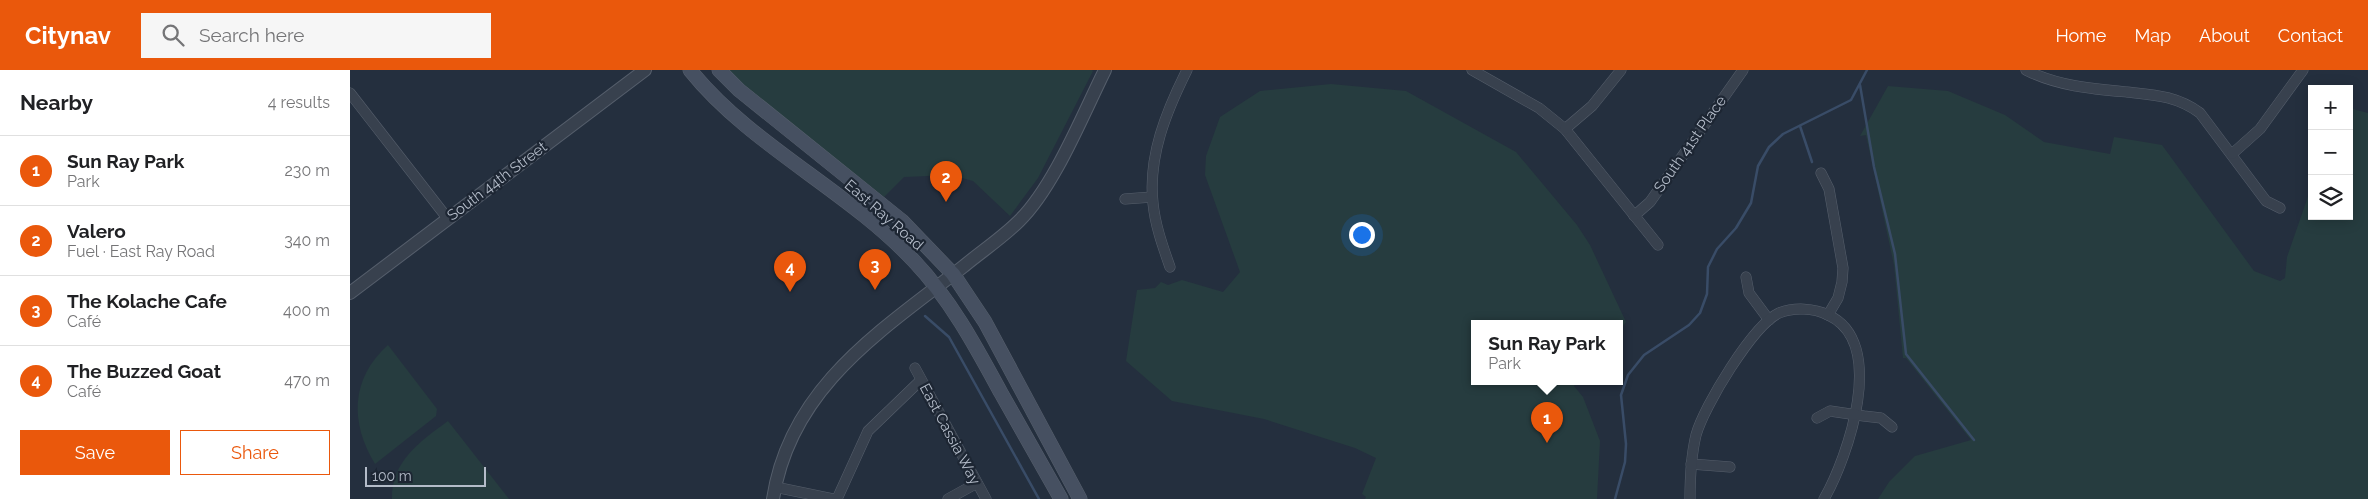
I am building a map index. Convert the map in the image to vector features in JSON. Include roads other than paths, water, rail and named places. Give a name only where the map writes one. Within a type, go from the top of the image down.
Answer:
[{"type":"main road","name":"East Ray Road","points":[[690,70],[724,106],[890,238],[914,262],[945,281],[969,335],[1061,499]]},
{"type":"main road","name":"East Ray Road","points":[[719,70],[739,90],[902,221],[945,281],[985,322],[1080,499]]},
{"type":"main road","points":[[1042,465],[1056,456]]},
{"type":"street","name":"South 44th Street","points":[[350,293],[645,70]]},
{"type":"street","points":[[834,499],[774,493],[795,432],[816,395],[852,354],[1020,220],[1048,183],[1105,70]]},
{"type":"street","points":[[1170,267],[1158,232],[1152,196],[1153,166],[1158,138],[1187,70]]},
{"type":"street","points":[[1565,130],[1592,106],[1621,70]]},
{"type":"street","name":"South 41st Place","points":[[1634,216],[1650,202],[1743,70]]},
{"type":"street","points":[[2026,70],[2060,83],[2159,95],[2186,102],[2200,112],[2266,201],[2280,208]]},
{"type":"street","points":[[2232,154],[2260,129],[2303,70]]},
{"type":"street","points":[[1479,72],[1539,108],[1565,130],[1658,246]]},
{"type":"street","points":[[350,93],[448,219]]},
{"type":"street","points":[[1821,173],[1830,189],[1843,268],[1838,298],[1828,314]]},
{"type":"street","points":[[1125,199],[1152,196]]},
{"type":"street","points":[[1746,278],[1749,293],[1769,320]]},
{"type":"street","points":[[1690,499],[1691,464],[1697,433],[1711,398],[1757,331],[1769,320],[1780,313],[1810,309],[1836,318],[1847,331],[1856,347],[1858,366],[1855,415],[1845,455],[1824,499]]},
{"type":"street","name":"East Cassia Way","points":[[915,368],[986,499]]},
{"type":"street","points":[[837,499],[868,431],[921,380]]},
{"type":"street","points":[[1817,418],[1830,411],[1880,418],[1892,427]]},
{"type":"street","points":[[1691,464],[1730,467]]},
{"type":"street","points":[[948,499],[977,483]]},
{"type":"waterway","points":[[1615,499],[1625,462],[1626,444],[1621,395],[1628,375],[1644,355],[1689,325],[1700,313],[1707,294],[1708,267],[1717,249],[1736,228],[1751,203],[1758,166],[1769,147],[1783,134],[1851,100],[1867,70]]},
{"type":"waterway","points":[[1860,85],[1874,167],[1895,254],[1906,354],[1974,440]]},
{"type":"waterway","points":[[1800,126],[1812,162]]},
{"type":"waterway","points":[[925,316],[949,337],[1039,499]]},
{"type":"place","name":"Valero","points":[[946,202]]},
{"type":"place","name":"The Kolache Cafe","points":[[875,290]]},
{"type":"place","name":"The Buzzed Goat","points":[[790,292]]},
{"type":"place","name":"Sun Ray Park","points":[[1547,443]]}]
